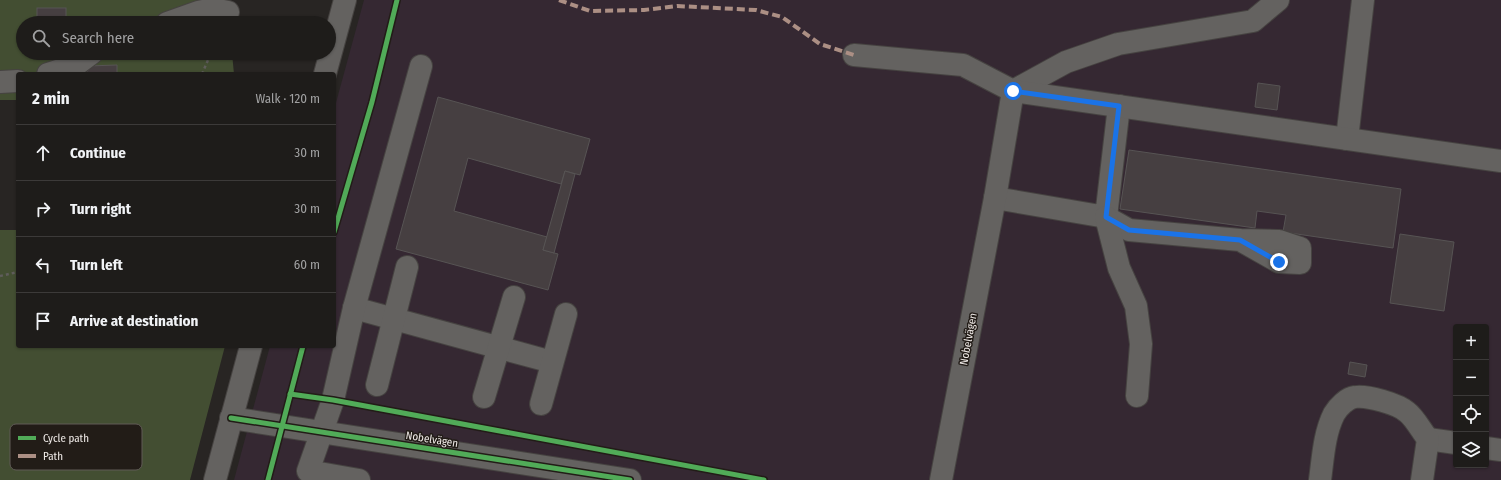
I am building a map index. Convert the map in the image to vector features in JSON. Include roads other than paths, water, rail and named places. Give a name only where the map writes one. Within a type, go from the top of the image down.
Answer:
[{"type":"street","points":[[336,33],[345,0]]},
{"type":"street","points":[[1013,91],[1066,62],[1118,44],[1253,21],[1278,0]]},
{"type":"street","points":[[1347,139],[1363,0]]},
{"type":"street","points":[[189,16],[213,9],[228,12]]},
{"type":"street","points":[[854,55],[963,65],[1013,91],[1501,161]]},
{"type":"street","points":[[54,72],[76,65],[83,60]]},
{"type":"street","points":[[326,72],[329,60]]},
{"type":"street","points":[[359,480],[307,475],[333,400],[354,308],[421,66]]},
{"type":"street","points":[[0,82],[16,81]]},
{"type":"street","name":"Nobelvägen","points":[[941,480],[995,198],[1013,91]]},
{"type":"street","points":[[1119,106],[1106,217],[1119,268],[1136,306],[1141,344],[1138,396]]},
{"type":"street","points":[[995,198],[1106,217],[1129,230],[1240,240]]},
{"type":"street","points":[[377,385],[407,267]]},
{"type":"street","points":[[484,397],[514,298]]},
{"type":"street","points":[[354,308],[552,362]]},
{"type":"street","points":[[541,404],[566,314]]},
{"type":"street","points":[[215,480],[250,348]]},
{"type":"street","points":[[1320,480],[1327,432],[1335,414],[1344,403],[1354,396],[1384,401],[1408,412],[1428,439],[1422,480]]},
{"type":"street","name":"Nobelvägen","points":[[231,418],[321,432],[516,471],[622,479]]},
{"type":"street","points":[[1428,439],[1453,443]]},
{"type":"street","points":[[1489,448],[1501,450]]}]
